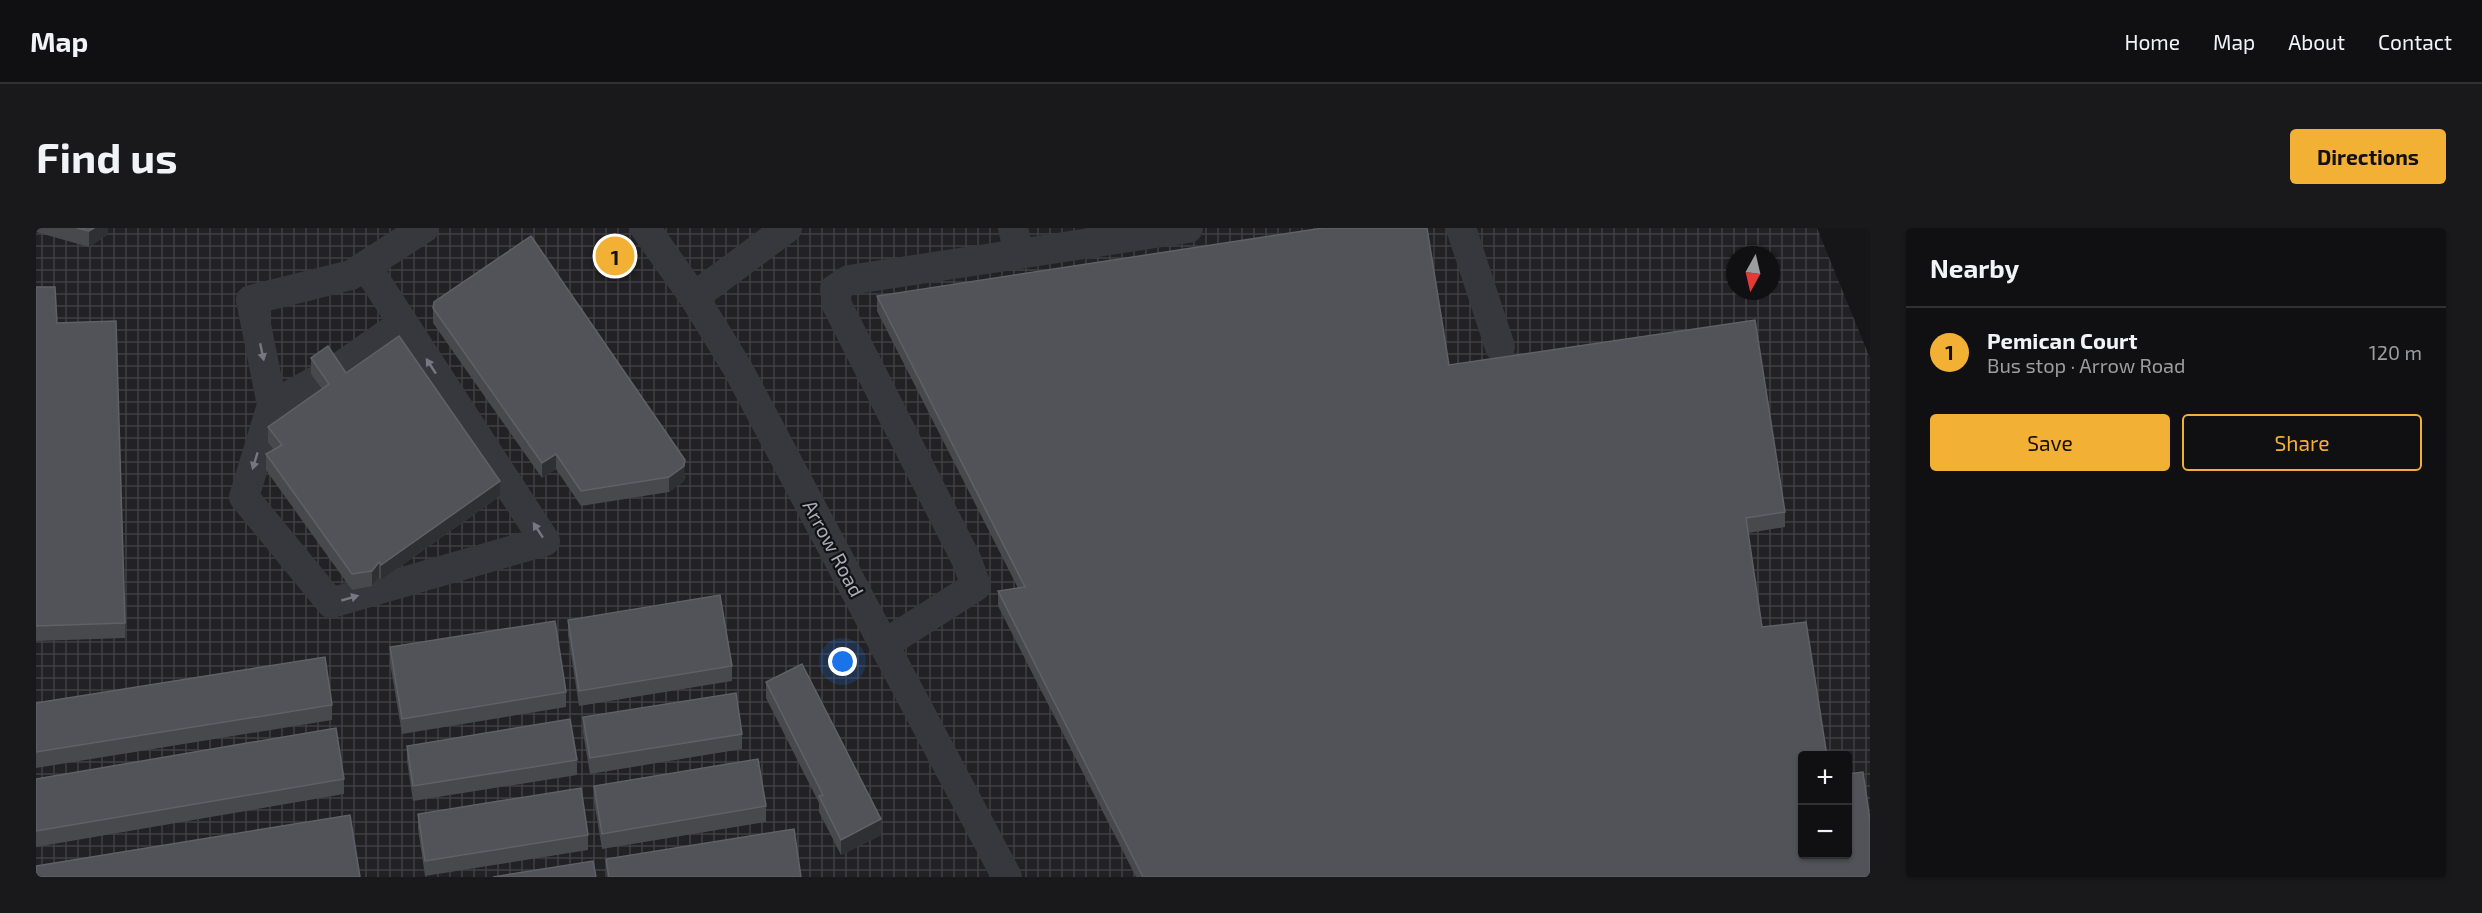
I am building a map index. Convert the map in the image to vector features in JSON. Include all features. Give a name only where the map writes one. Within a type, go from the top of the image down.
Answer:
[{"type":"street","points":[[366,266],[545,541],[331,603],[244,497],[272,405],[251,300],[351,275],[424,228]]},
{"type":"street","name":"Arrow Road","points":[[645,228],[693,297],[738,369],[1007,877]]},
{"type":"street","points":[[693,297],[787,228]]},
{"type":"street","points":[[885,644],[976,586],[967,561],[837,305],[836,289],[849,280],[1016,241],[1188,228]]},
{"type":"street","points":[[1461,228],[1500,347]]},
{"type":"street","points":[[272,405],[325,376],[403,323]]},
{"type":"shaded area","points":[[36,228],[1817,228],[1870,358],[1870,877],[36,877]]},
{"type":"building","points":[[77,228],[94,228],[89,231]]},
{"type":"building","points":[[1323,228],[1427,228],[1449,365],[1755,320],[1785,512],[1746,518],[1762,627],[1806,622],[1826,751],[1798,751],[1798,859],[1852,859],[1852,773],[1863,772],[1870,820],[1870,877],[1143,877],[998,591],[1025,587],[877,296]]},
{"type":"building","points":[[531,236],[685,460],[684,466],[669,477],[581,491],[556,454],[542,463],[433,308],[434,302]]},
{"type":"building","points":[[36,287],[55,287],[57,323],[116,321],[125,623],[36,626]]},
{"type":"building","points":[[399,336],[500,481],[381,565],[379,562],[372,571],[352,574],[266,454],[282,445],[268,427],[329,384],[311,358],[328,346],[346,373]]},
{"type":"building","points":[[720,595],[732,666],[579,691],[568,620]]},
{"type":"building","points":[[555,621],[566,692],[402,719],[390,647]]},
{"type":"building","points":[[325,657],[332,705],[36,752],[36,703]]},
{"type":"building","points":[[802,664],[881,819],[841,840],[819,796],[823,795],[766,682]]},
{"type":"building","points":[[736,693],[742,734],[590,758],[583,717]]},
{"type":"building","points":[[570,719],[577,760],[413,786],[407,746]]},
{"type":"building","points":[[336,728],[344,779],[36,831],[36,779]]},
{"type":"building","points":[[758,759],[766,806],[602,834],[594,786]]},
{"type":"building","points":[[581,788],[588,835],[425,861],[418,814]]},
{"type":"building","points":[[350,815],[360,877],[36,877],[36,866]]},
{"type":"building","points":[[794,829],[801,877],[609,877],[606,859]]},
{"type":"building","points":[[593,861],[596,877],[493,877]]},
{"type":"place","name":"Pemican Court","points":[[615,256]]}]
